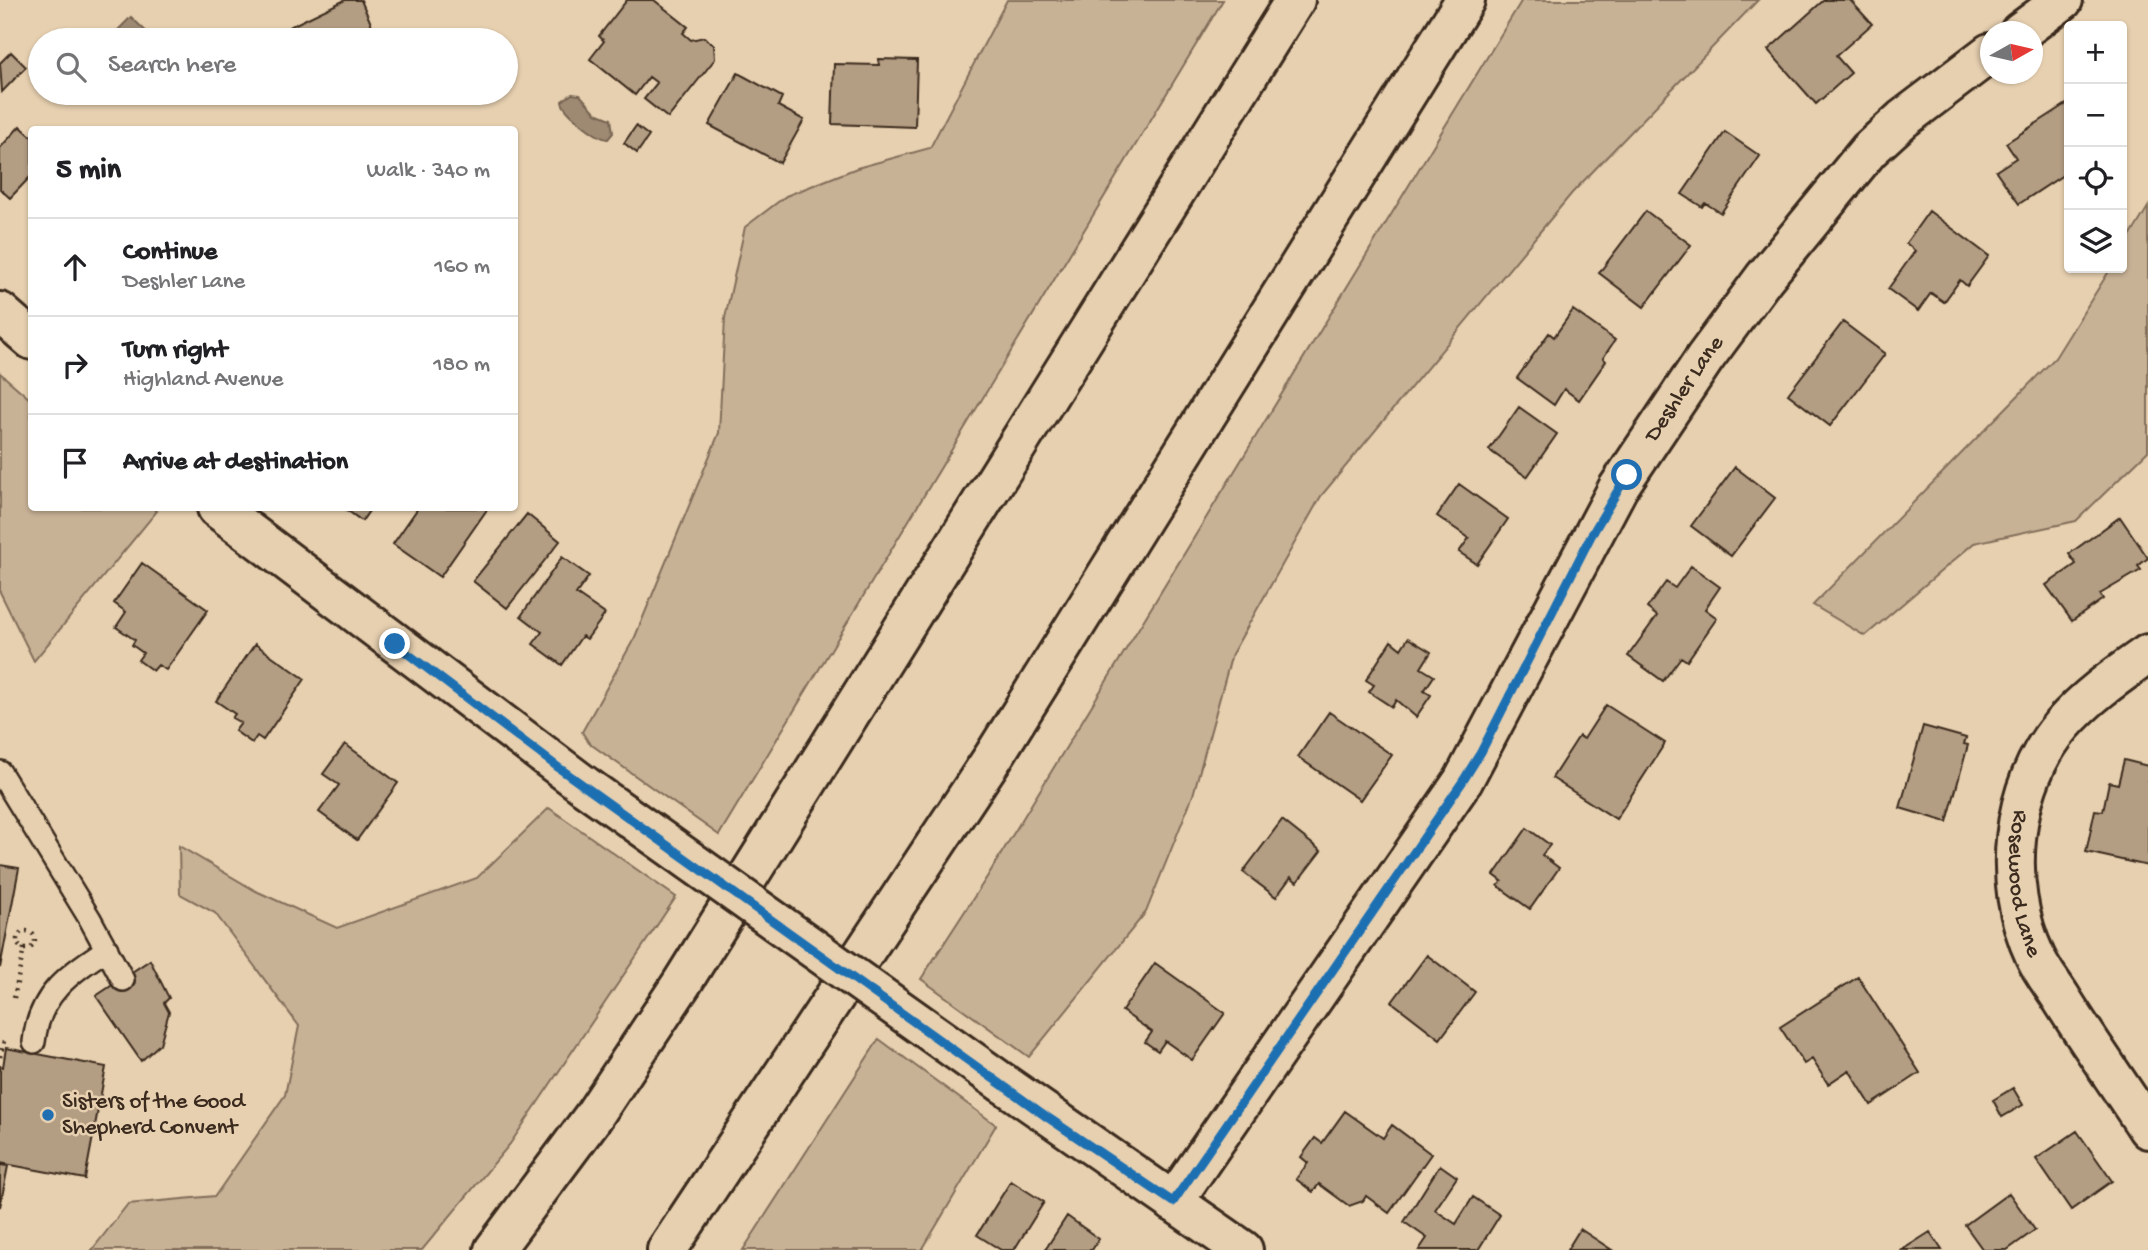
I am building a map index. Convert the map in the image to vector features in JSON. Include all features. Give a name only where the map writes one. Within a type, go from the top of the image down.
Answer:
[{"type":"main road","points":[[494,1250],[593,1117],[682,982],[1295,0]]},
{"type":"main road","points":[[667,1250],[994,756],[1465,0]]},
{"type":"main road","points":[[2035,21],[2063,0]]},
{"type":"main road","name":"Deshler Lane","points":[[1173,1202],[1469,772],[1618,488],[1705,358],[1764,278],[1869,150],[1903,119],[1980,61]]},
{"type":"main road","points":[[0,312],[28,336]]},
{"type":"main road","points":[[221,511],[585,786],[1243,1250]]},
{"type":"main road","name":"Rosewood Lane","points":[[2148,654],[2087,699],[2061,726],[2049,744],[2026,795],[2016,833],[2015,859],[2020,909],[2035,956],[2148,1129]]},
{"type":"lane","points":[[0,772],[123,980]]},
{"type":"lane","points":[[34,1042],[36,1020],[65,977],[107,949]]},
{"type":"path","points":[[28,930],[35,939],[29,948],[24,948],[17,940],[18,935],[28,930]]},
{"type":"path","points":[[14,1001],[24,948]]},
{"type":"shaded area","points":[[1007,0],[1223,0],[719,835],[589,743],[582,732],[635,637],[719,433],[725,318],[745,227],[786,196],[857,168],[930,148]]},
{"type":"shaded area","points":[[1522,0],[1758,0],[1572,193],[1321,496],[1232,654],[1193,795],[1146,912],[1029,1057],[921,979],[987,877]]},
{"type":"shaded area","points":[[131,17],[142,28],[120,28]]},
{"type":"shaded area","points":[[572,94],[580,95],[596,113],[611,119],[613,133],[608,139],[589,130],[564,106],[562,101]]},
{"type":"shaded area","points":[[2148,207],[2148,451],[2076,521],[1974,543],[1865,636],[1813,605],[2055,358],[2108,273],[2127,273],[2127,242]]},
{"type":"shaded area","points":[[0,373],[28,397],[28,511],[157,511],[34,661],[0,592]]},
{"type":"shaded area","points":[[549,808],[676,897],[510,1144],[422,1250],[92,1250],[128,1204],[215,1196],[285,1095],[299,1026],[215,913],[180,894],[179,846],[256,891],[337,928],[477,878]]},
{"type":"shaded area","points":[[879,1039],[996,1125],[922,1250],[743,1250]]},
{"type":"building","points":[[345,0],[361,0],[373,28],[287,28]]},
{"type":"building","points":[[627,0],[654,0],[688,27],[683,33],[691,40],[704,37],[714,45],[715,59],[668,118],[644,99],[657,83],[649,77],[635,95],[590,59],[604,41],[599,36]]},
{"type":"building","points":[[1824,0],[1850,0],[1872,24],[1836,56],[1851,73],[1816,104],[1768,50]]},
{"type":"building","points":[[11,52],[26,67],[2,92],[0,63]]},
{"type":"building","points":[[878,59],[917,60],[915,127],[832,124],[834,64],[879,65]]},
{"type":"building","points":[[738,73],[782,97],[778,106],[804,120],[780,163],[709,125]]},
{"type":"building","points":[[2064,106],[2064,174],[2019,204],[1996,171],[2016,158],[2006,143]]},
{"type":"building","points":[[20,126],[28,133],[28,179],[10,198],[0,189],[0,148]]},
{"type":"building","points":[[636,126],[649,136],[637,153],[624,143]]},
{"type":"building","points":[[1725,132],[1760,156],[1721,213],[1705,203],[1702,207],[1682,194]]},
{"type":"building","points":[[1646,211],[1691,245],[1644,307],[1599,273]]},
{"type":"building","points":[[1929,211],[1989,256],[1967,286],[1960,280],[1944,302],[1931,293],[1918,311],[1888,289],[1915,251],[1906,243]]},
{"type":"building","points":[[1573,310],[1615,340],[1603,358],[1606,361],[1579,400],[1564,389],[1554,405],[1517,378],[1549,333],[1554,337]]},
{"type":"building","points":[[1843,322],[1885,354],[1830,426],[1788,394]]},
{"type":"building","points":[[1519,407],[1557,434],[1527,477],[1489,450]]},
{"type":"building","points":[[1735,467],[1775,498],[1731,556],[1691,526]]},
{"type":"building","points":[[1459,484],[1508,519],[1477,564],[1459,552],[1469,538],[1437,516]]},
{"type":"building","points":[[348,511],[369,511],[362,521]]},
{"type":"building","points":[[416,511],[486,511],[440,577],[393,544]]},
{"type":"building","points":[[527,514],[560,541],[507,608],[473,581]]},
{"type":"building","points":[[2120,517],[2148,558],[2138,566],[2141,570],[2100,594],[2103,599],[2072,621],[2046,585],[2076,564],[2069,554]]},
{"type":"building","points":[[562,557],[589,576],[576,594],[605,614],[587,639],[582,636],[562,665],[533,644],[542,632],[521,616]]},
{"type":"building","points":[[142,563],[208,610],[166,670],[158,665],[153,671],[138,660],[143,653],[132,645],[135,640],[116,627],[126,612],[114,603]]},
{"type":"building","points":[[1691,566],[1720,587],[1705,609],[1717,618],[1687,661],[1681,657],[1663,681],[1628,656],[1657,616],[1647,608],[1666,582],[1675,588]]},
{"type":"building","points":[[1408,638],[1431,652],[1421,668],[1434,676],[1424,691],[1431,695],[1416,717],[1396,700],[1392,707],[1369,692],[1374,685],[1366,680],[1391,641],[1401,649]]},
{"type":"building","points":[[255,644],[305,679],[263,740],[257,736],[252,743],[235,731],[241,723],[232,718],[235,714],[216,701]]},
{"type":"building","points":[[1606,705],[1665,743],[1616,819],[1552,778],[1579,736],[1584,739]]},
{"type":"building","points":[[1329,712],[1392,755],[1360,800],[1298,757]]},
{"type":"building","points":[[1923,726],[1966,738],[1964,744],[1968,745],[1947,822],[1900,808]]},
{"type":"building","points":[[345,744],[398,783],[357,840],[319,812],[339,785],[323,774]]},
{"type":"building","points":[[2124,760],[2148,766],[2148,866],[2086,852],[2095,810],[2103,811],[2109,782],[2118,784]]},
{"type":"building","points":[[1282,820],[1321,851],[1297,882],[1291,877],[1276,897],[1243,872]]},
{"type":"building","points":[[1527,828],[1550,845],[1542,855],[1559,868],[1530,909],[1498,886],[1502,881],[1494,875]]},
{"type":"building","points":[[0,865],[19,868],[0,968]]},
{"type":"building","points":[[1427,955],[1475,992],[1440,1039],[1392,1002]]},
{"type":"building","points":[[150,960],[169,998],[164,1003],[169,1012],[160,1044],[141,1061],[96,996]]},
{"type":"building","points":[[1155,963],[1225,1013],[1192,1060],[1165,1041],[1158,1051],[1145,1042],[1152,1032],[1122,1011]]},
{"type":"building","points":[[1858,977],[1920,1073],[1871,1105],[1849,1070],[1828,1084],[1812,1059],[1804,1064],[1780,1027]]},
{"type":"building","name":"Sisters of the Good Shepherd Convent","points":[[6,1048],[106,1067],[85,1179],[0,1163],[0,1066],[3,1067]]},
{"type":"building","points":[[2013,1088],[2023,1105],[2002,1117],[1993,1100]]},
{"type":"building","points":[[1345,1111],[1383,1138],[1392,1125],[1431,1154],[1389,1213],[1366,1196],[1363,1201],[1349,1206],[1319,1184],[1313,1192],[1296,1179],[1308,1163],[1301,1157],[1315,1138],[1322,1143]]},
{"type":"building","points":[[2077,1131],[2112,1181],[2071,1210],[2036,1159]]},
{"type":"building","points":[[0,1165],[8,1166],[0,1207]]},
{"type":"building","points":[[1440,1165],[1457,1177],[1435,1210],[1456,1224],[1473,1197],[1500,1215],[1478,1250],[1419,1250],[1427,1238],[1404,1222]]},
{"type":"building","points":[[1011,1181],[1044,1202],[1014,1250],[1001,1250],[977,1235]]},
{"type":"building","points":[[2009,1193],[2035,1230],[2007,1250],[1983,1250],[1965,1225]]},
{"type":"building","points":[[1067,1216],[1099,1239],[1092,1250],[1045,1250]]},
{"type":"building","points":[[1580,1229],[1612,1250],[1567,1250]]},
{"type":"building","points":[[1930,1232],[1942,1250],[1902,1250]]},
{"type":"place","name":"Sisters of the Good Shepherd Convent","points":[[48,1115]]},
{"type":"route","points":[[395,644],[559,768],[1047,1117],[1173,1202],[1463,781],[1481,752],[1591,536],[1627,475]]}]
